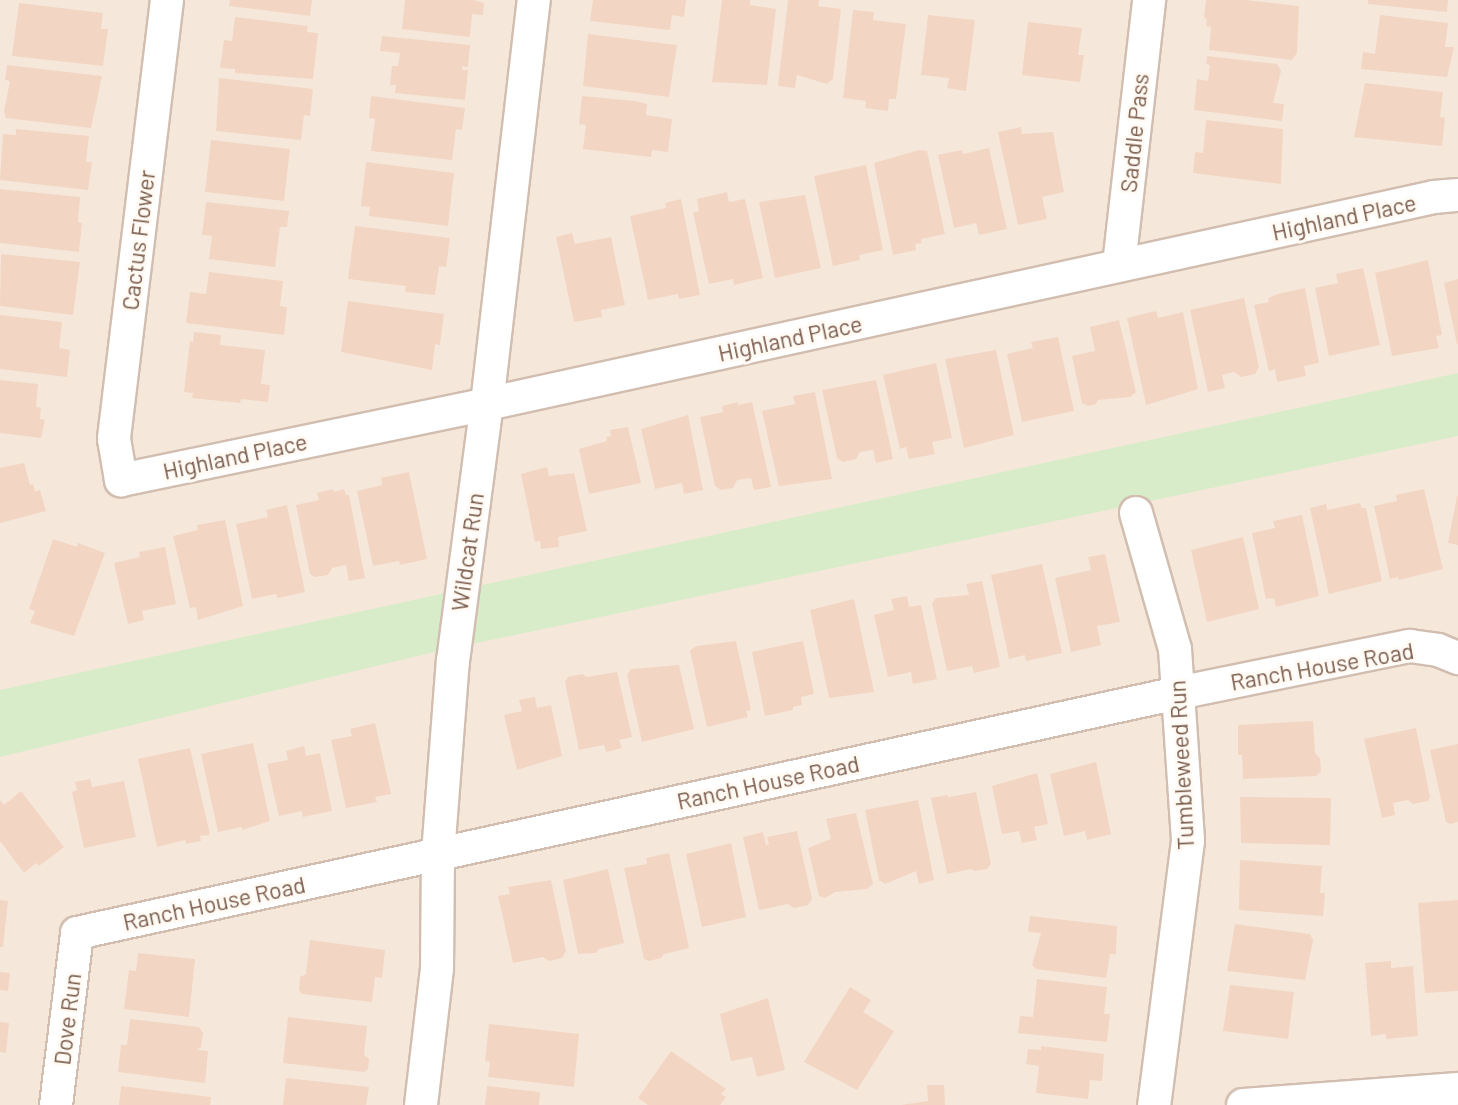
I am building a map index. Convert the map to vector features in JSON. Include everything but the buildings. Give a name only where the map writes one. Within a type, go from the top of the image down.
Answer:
[{"type":"street","name":"Cactus Flower","points":[[121,480],[114,439],[167,0]]},
{"type":"street","name":"Wildcat Run","points":[[421,1105],[437,968],[438,854],[453,661],[488,404],[534,0]]},
{"type":"street","name":"Saddle Pass","points":[[1119,265],[1149,0]]},
{"type":"street","name":"Highland Place","points":[[121,480],[488,404],[1434,197],[1458,195]]},
{"type":"street","name":"Tumbleweed Run","points":[[1136,513],[1175,649],[1188,841],[1154,1105]]},
{"type":"street","name":"Ranch House Road","points":[[77,933],[1178,693],[1410,646],[1438,650],[1458,658]]},
{"type":"street","name":"Dove Run","points":[[56,1105],[77,933]]},
{"type":"street","points":[[1242,1105],[1458,1089]]},
{"type":"shaded area","points":[[0,0],[1458,0],[1458,1105],[0,1105]]},
{"type":"green space","points":[[1458,373],[1458,436],[430,653],[0,757],[0,690]]}]
